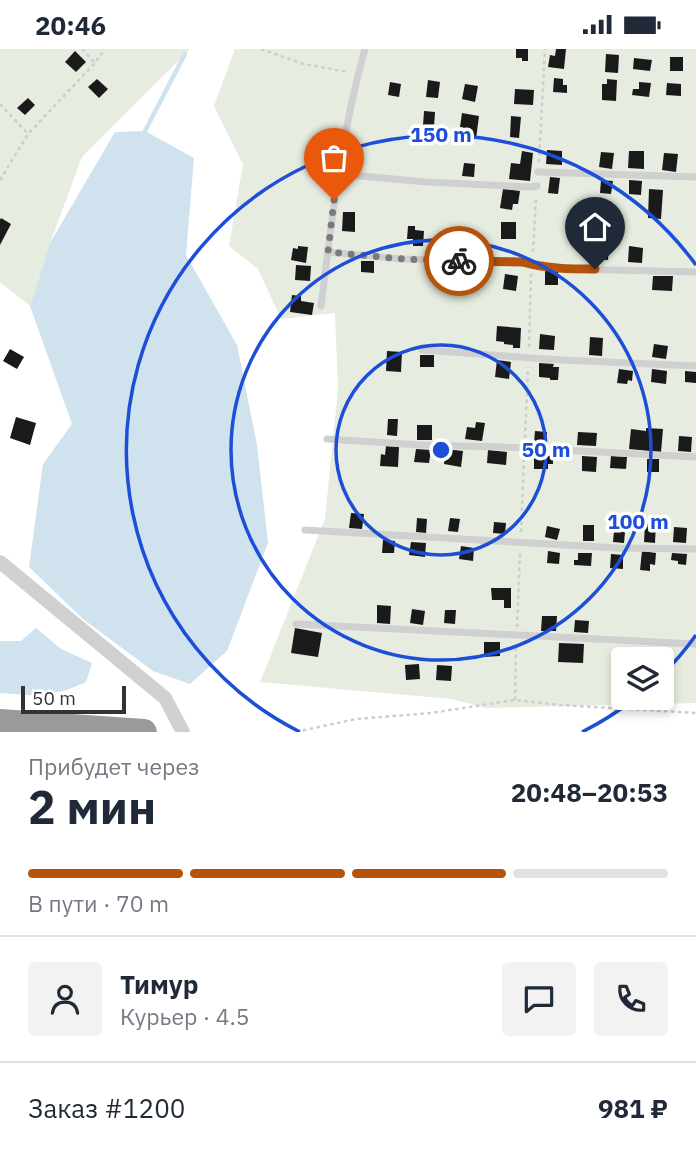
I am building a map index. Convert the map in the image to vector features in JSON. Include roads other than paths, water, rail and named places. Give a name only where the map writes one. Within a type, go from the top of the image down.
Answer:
[{"type":"highway","points":[[0,722],[144,732]]},
{"type":"street","points":[[0,562],[165,698],[183,732]]},
{"type":"lane","points":[[321,306],[338,174],[365,49]]},
{"type":"lane","points":[[538,172],[696,177]]},
{"type":"lane","points":[[338,174],[427,182],[531,187],[537,185]]},
{"type":"lane","points":[[328,252],[403,259],[523,262],[569,269],[696,272]]},
{"type":"lane","points":[[422,350],[696,366]]},
{"type":"lane","points":[[327,439],[696,457]]},
{"type":"lane","points":[[305,530],[618,548],[696,549]]},
{"type":"lane","points":[[296,624],[696,644]]},
{"type":"water","points":[[145,131],[194,158],[186,255],[237,345],[257,445],[268,543],[227,651],[190,684],[153,671],[83,619],[29,567],[43,464],[72,424],[30,306],[50,243],[115,132]]},
{"type":"water","points":[[36,628],[61,649],[92,663],[86,682],[67,690],[40,696],[0,693],[0,641],[21,641]]},
{"type":"waterway","points":[[146,135],[145,131],[185,54]]}]
